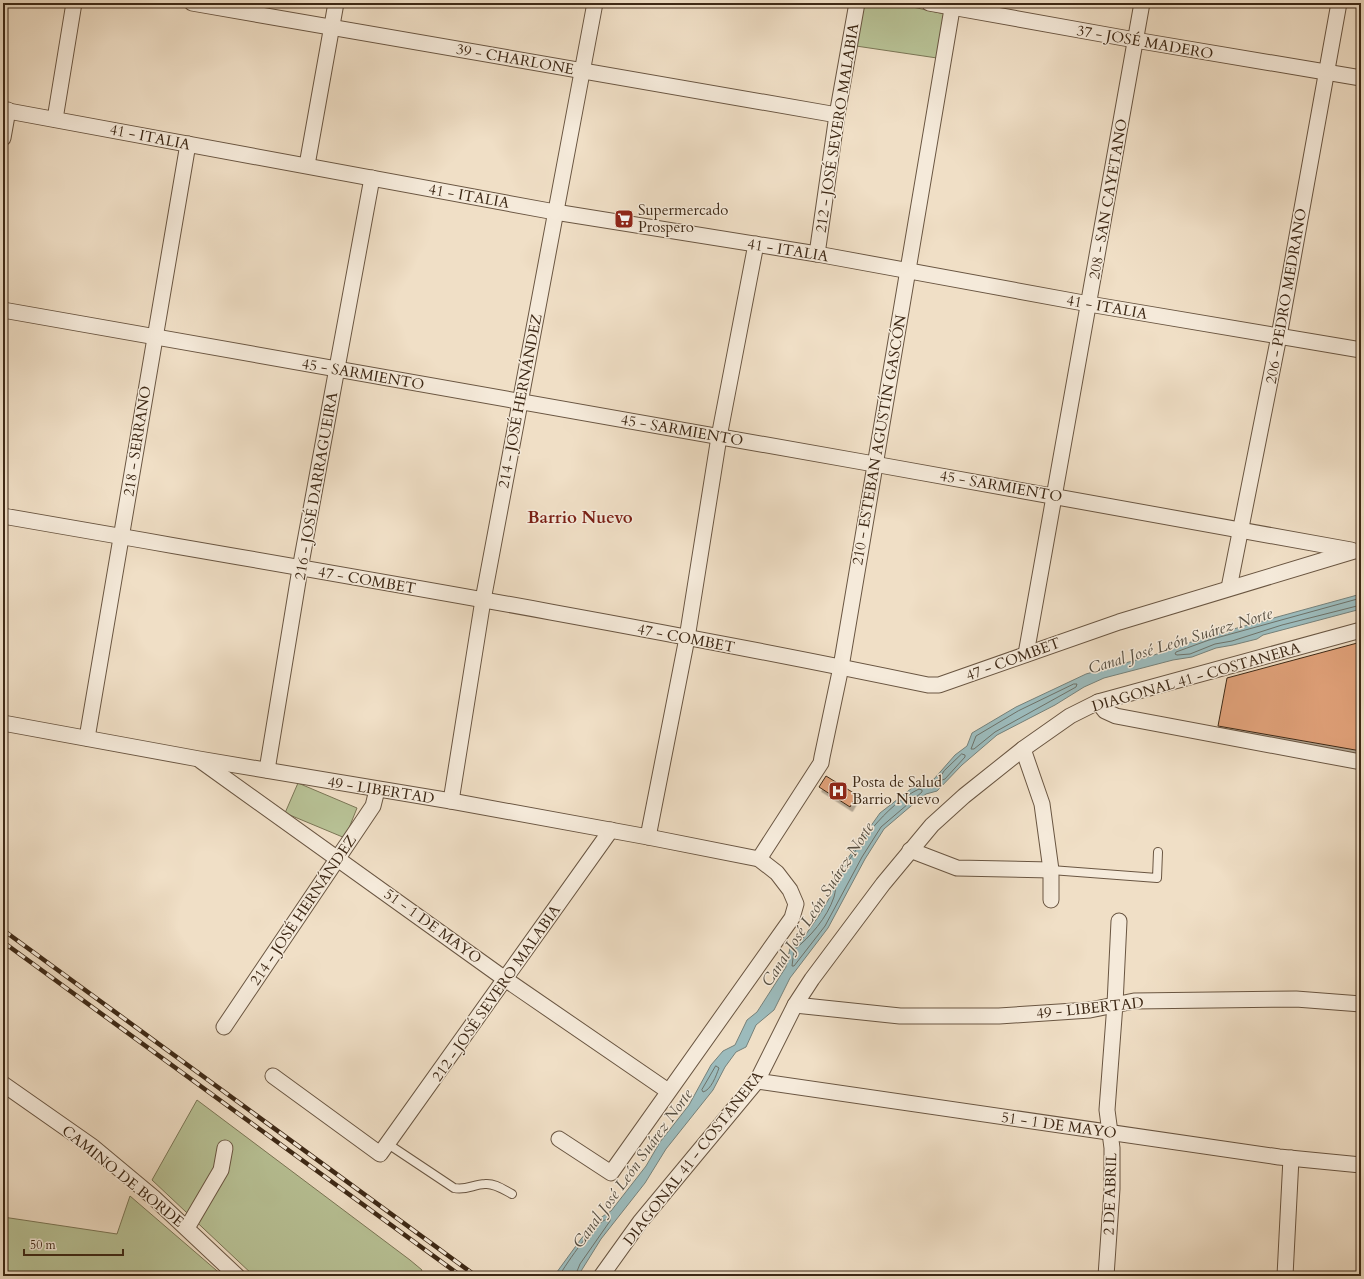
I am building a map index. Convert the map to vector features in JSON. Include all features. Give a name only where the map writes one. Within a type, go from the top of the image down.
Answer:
[{"type":"street","points":[[56,119],[74,3]]},
{"type":"street","name":"39 - CHARLONE","points":[[192,3],[837,115]]},
{"type":"street","points":[[307,165],[336,3]]},
{"type":"street","name":"214 - JOSÉ HERNÁNDEZ","points":[[451,801],[483,600],[595,3]]},
{"type":"street","name":"212 - JOSÉ SEVERO MALABIA","points":[[817,254],[837,115],[857,3]]},
{"type":"street","name":"37 - JOSÉ MADERO","points":[[929,3],[952,5],[1135,40],[1361,78]]},
{"type":"street","name":"208 - SAN CAYETANO","points":[[1026,654],[1142,3]]},
{"type":"street","name":"206 - PEDRO MEDRANO","points":[[1229,588],[1279,336],[1339,3]]},
{"type":"street","name":"210 - ESTEBAN AGUSTÍN GASCÓN","points":[[759,859],[820,763],[841,667],[952,5]]},
{"type":"street","points":[[3,138],[5,110]]},
{"type":"street","name":"41 - ITALIA","points":[[5,110],[555,212],[817,254],[1089,304],[1361,350]]},
{"type":"street","name":"218 - SERRANO","points":[[87,738],[122,537],[154,336],[188,144]]},
{"type":"street","name":"216 - JOSÉ DARRAGUEIRA","points":[[267,770],[300,569],[372,178]]},
{"type":"street","points":[[648,836],[687,638],[719,437],[756,244]]},
{"type":"street","name":"45 - SARMIENTO","points":[[3,310],[1055,496],[1241,531],[1357,550]]},
{"type":"street","name":"47 - COMBET","points":[[3,516],[483,600],[939,686],[1119,622],[1357,550]]},
{"type":"street","name":"DIAGONAL 41 - COSTANERA","points":[[603,1275],[640,1222],[757,1082],[795,1005],[812,979],[910,850],[932,825],[964,796],[1023,749],[1070,716],[1098,702],[1361,630]]},
{"type":"street","points":[[1098,702],[1105,711],[1116,716],[1361,762]]},
{"type":"street","name":"49 - LIBERTAD","points":[[3,723],[199,759],[648,836],[759,859]]},
{"type":"street","points":[[1023,749],[1042,804],[1051,870],[1051,900]]},
{"type":"street","name":"51 - 1 DE MAYO","points":[[199,759],[505,979],[668,1091]]},
{"type":"street","name":"214 - JOSÉ HERNÁNDEZ","points":[[224,1027],[373,806],[377,790]]},
{"type":"street","name":"212 - JOSÉ SEVERO MALABIA","points":[[384,1149],[451,1058],[611,830]]},
{"type":"street","points":[[910,850],[957,868],[1051,870]]},
{"type":"street","points":[[559,1139],[611,1173],[792,918],[796,904],[790,890],[777,873],[759,859]]},
{"type":"street","name":"2 DE ABRIL","points":[[1106,1276],[1112,1189],[1108,1110],[1119,921]]},
{"type":"street","name":"49 - LIBERTAD","points":[[795,1005],[900,1016],[999,1016],[1090,1010],[1134,1001],[1303,999],[1361,1004]]},
{"type":"street","points":[[273,1076],[384,1149]]},
{"type":"street","name":"51 - 1 DE MAYO","points":[[757,1082],[1291,1158],[1361,1165]]},
{"type":"street","name":"CAMINO DE BORDE","points":[[3,1084],[93,1147],[187,1228],[238,1276]]},
{"type":"street","points":[[187,1228],[221,1170],[225,1148]]},
{"type":"street","points":[[1285,1276],[1291,1158]]},
{"type":"lane","points":[[1051,870],[1157,878],[1158,852]]},
{"type":"lane","points":[[384,1149],[454,1188],[461,1190],[485,1184],[497,1186],[512,1194]]},
{"type":"green space","points":[[862,3],[894,3],[945,14],[937,58],[856,46]]},
{"type":"green space","points":[[298,783],[357,808],[345,838],[285,813]]},
{"type":"green space","points":[[197,1100],[410,1260],[422,1270],[419,1276],[254,1276],[152,1180]]},
{"type":"green space","points":[[130,1196],[223,1276],[3,1276],[3,1217],[117,1234]]},
{"type":"water","points":[[1361,594],[1361,609],[1263,635],[1257,639],[1216,648],[1192,657],[1173,660],[1104,678],[1084,687],[1055,705],[997,735],[962,765],[937,791],[926,794],[918,800],[884,829],[865,859],[828,928],[790,978],[774,1010],[756,1025],[746,1047],[736,1052],[725,1067],[713,1090],[666,1149],[645,1183],[601,1239],[578,1276],[554,1276],[581,1239],[597,1220],[611,1211],[646,1166],[660,1142],[689,1105],[711,1065],[723,1051],[735,1045],[747,1020],[757,1012],[786,967],[790,948],[804,937],[830,897],[833,879],[880,813],[912,788],[934,779],[955,755],[967,746],[972,733],[1016,707],[1086,674],[1154,655],[1208,636]]},
{"type":"building","points":[[1361,642],[1361,751],[1218,726],[1227,678]]},
{"type":"building","name":"Posta de Salud Barrio Nuevo","points":[[826,776],[857,795],[850,807],[819,787]]},
{"type":"railway","points":[[3,930],[476,1276]]},
{"type":"railway","points":[[3,942],[461,1276]]},
{"type":"place","name":"Supermercado Prospero","points":[[624,219]]},
{"type":"place","name":"Posta de Salud Barrio Nuevo","points":[[838,791]]},
{"type":"district","name":"Barrio Nuevo","points":[[580,517]]},
{"type":"water label","name":"Canal José León Suárez Norte","points":[[1180,640]]},
{"type":"water label","name":"Canal José León Suárez Norte","points":[[817,904]]},
{"type":"water label","name":"Canal José León Suárez Norte","points":[[632,1168]]}]
